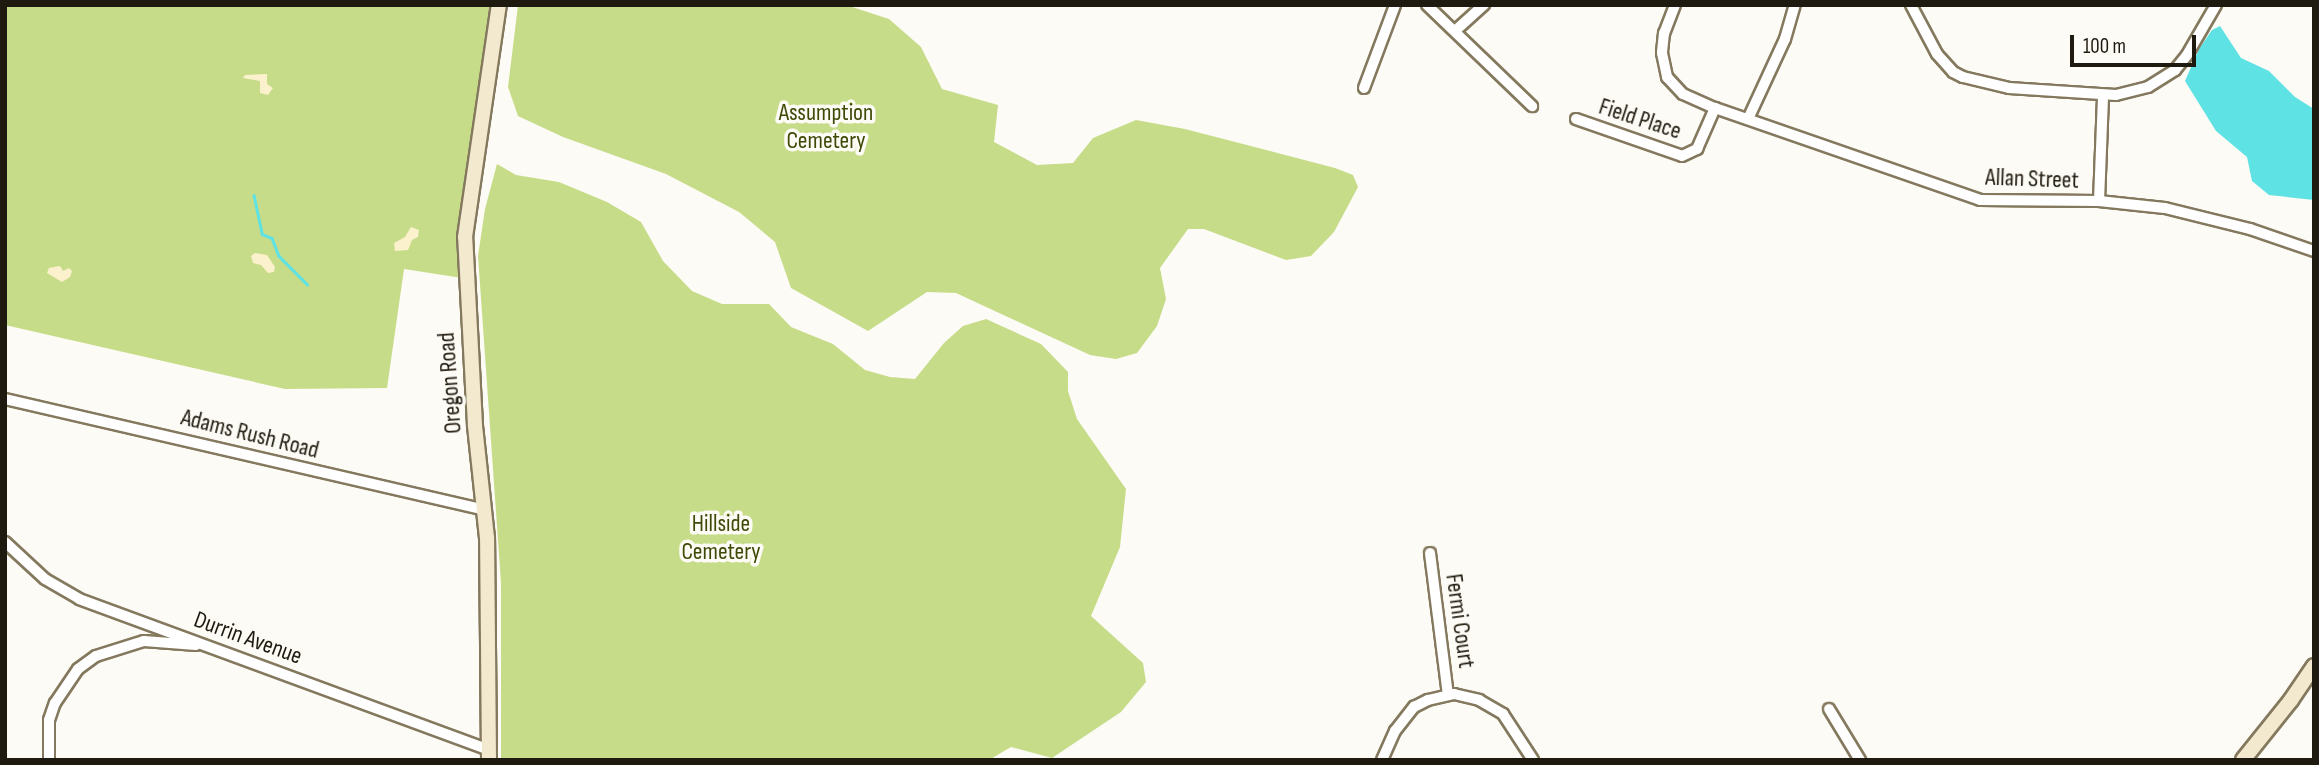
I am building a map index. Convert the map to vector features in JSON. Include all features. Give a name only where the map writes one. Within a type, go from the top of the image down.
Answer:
[{"type":"street","name":"Oregon Road","points":[[490,755],[490,615],[466,288],[465,237],[499,5]]},
{"type":"street","points":[[1364,88],[1395,5]]},
{"type":"street","points":[[1427,5],[1532,106]]},
{"type":"street","points":[[1456,30],[1484,5]]},
{"type":"street","name":"Allan Street","points":[[1675,5],[1664,33],[1661,53],[1667,77],[1683,94],[1715,108],[1980,200],[2099,201],[2186,212],[2250,229],[2314,251]]},
{"type":"street","points":[[1748,119],[1784,40],[1795,5]]},
{"type":"street","points":[[1911,5],[1937,54],[1953,72],[1963,77],[2009,88],[2104,95],[2131,93],[2163,80],[2187,55],[2216,5]]},
{"type":"street","points":[[2099,201],[2104,95]]},
{"type":"street","name":"Field Place","points":[[1576,119],[1682,156],[1692,154],[1697,149],[1715,108]]},
{"type":"street","name":"Adams Rush Road","points":[[5,399],[484,510]]},
{"type":"street","name":"Durrin Avenue","points":[[5,542],[45,579],[79,599],[490,755]]},
{"type":"street","name":"Fermi Court","points":[[1430,553],[1448,695]]},
{"type":"street","points":[[49,760],[49,720],[55,703],[78,670],[96,656],[144,641],[206,645]]},
{"type":"street","points":[[2243,760],[2291,700],[2314,666]]},
{"type":"street","points":[[1382,760],[1395,732],[1415,707],[1448,695],[1479,700],[1503,714],[1533,760]]},
{"type":"street","points":[[1829,709],[1860,760]]},
{"type":"green space","points":[[5,5],[498,5],[462,278],[404,269],[387,388],[285,389],[5,325]]},
{"type":"green space","name":"Assumption Cemetery","points":[[518,5],[846,5],[889,19],[921,47],[942,89],[998,105],[994,142],[1037,165],[1073,163],[1093,138],[1136,120],[1185,129],[1335,168],[1353,175],[1358,187],[1334,232],[1311,256],[1286,260],[1204,229],[1188,229],[1160,268],[1166,299],[1157,326],[1137,353],[1116,359],[1090,355],[956,293],[927,292],[868,331],[791,288],[775,242],[739,212],[666,174],[563,137],[518,116],[508,87]]},
{"type":"green space","name":"Hillside Cemetery","points":[[497,164],[516,175],[559,182],[607,202],[641,222],[663,261],[692,291],[722,304],[769,304],[791,327],[833,344],[865,370],[890,377],[915,379],[944,343],[963,326],[986,319],[1041,344],[1068,372],[1068,391],[1077,419],[1126,489],[1120,547],[1091,616],[1143,663],[1146,682],[1121,712],[1052,758],[1011,747],[989,760],[501,760],[501,583],[478,256],[485,209]]},
{"type":"sand","points":[[267,74],[267,84],[273,88],[268,95],[260,93],[260,81],[243,78],[245,75]]},
{"type":"sand","points":[[411,227],[419,230],[418,237],[412,240],[408,250],[395,251],[394,243],[405,237]]},
{"type":"sand","points":[[255,253],[267,255],[275,267],[274,272],[268,273],[261,265],[253,263],[251,256]]},
{"type":"sand","points":[[60,266],[63,271],[69,268],[72,271],[70,277],[62,282],[47,273],[49,268]]},
{"type":"water","points":[[2220,26],[2241,58],[2269,71],[2295,97],[2314,109],[2314,200],[2269,195],[2252,181],[2247,157],[2216,131],[2185,81],[2199,49],[2212,30]]},
{"type":"waterway","points":[[254,195],[262,234],[272,238],[279,256],[307,284]]}]
